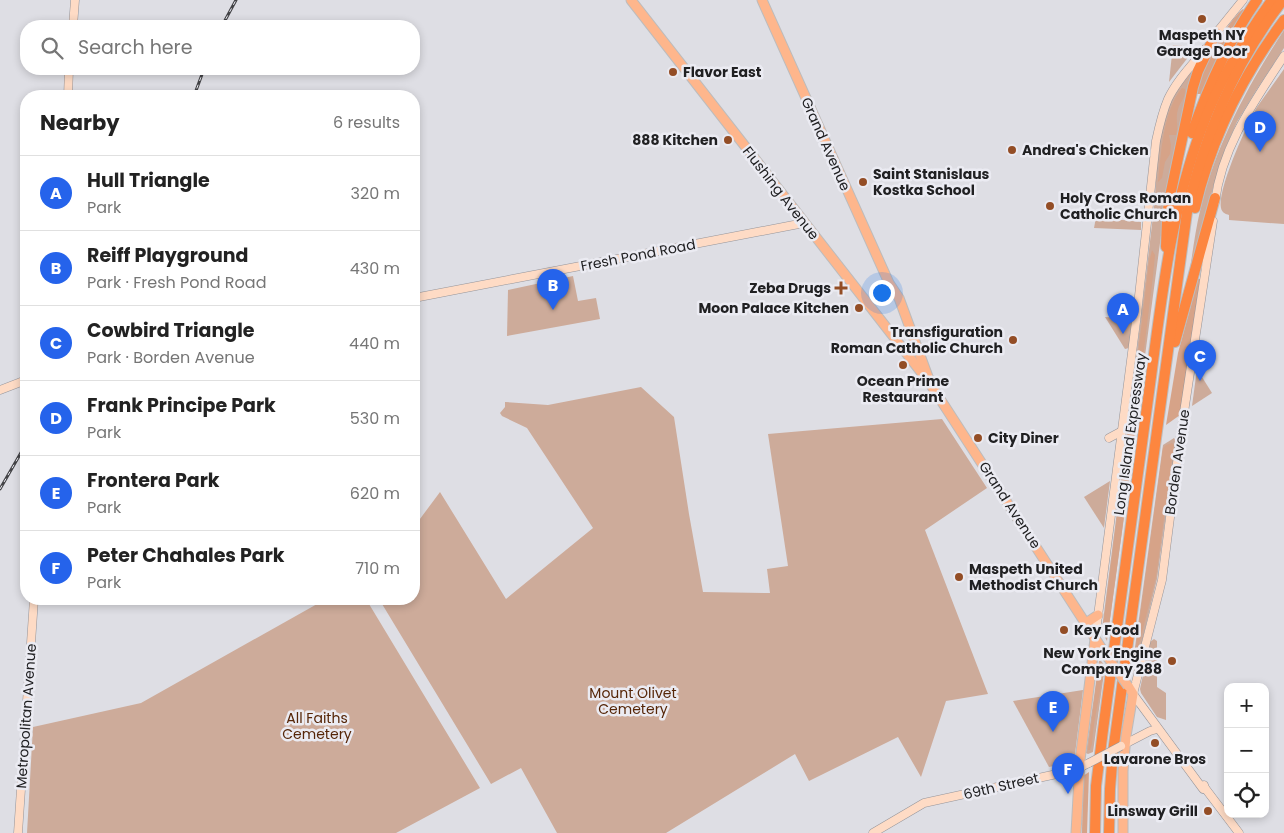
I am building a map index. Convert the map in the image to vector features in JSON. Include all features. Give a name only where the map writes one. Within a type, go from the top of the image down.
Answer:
[{"type":"highway","points":[[1165,276],[1173,206],[1194,127],[1225,55],[1241,25],[1258,0]]},
{"type":"highway","name":"Long Island Expressway","points":[[1095,833],[1096,786],[1100,749],[1165,276],[1185,180],[1204,121],[1221,83],[1237,53],[1272,0]]},
{"type":"highway","name":"Long Island Expressway","points":[[1109,833],[1112,762],[1190,198],[1201,157],[1228,88],[1246,56],[1283,0]]},
{"type":"highway","points":[[1180,264],[1200,187],[1220,132],[1246,79],[1284,20]]},
{"type":"highway","points":[[1165,276],[1167,219],[1191,96],[1198,71],[1216,34]]},
{"type":"highway","points":[[1165,374],[1203,246],[1215,198]]},
{"type":"main road","points":[[73,20],[75,0]]},
{"type":"main road","name":"Flushing Avenue","points":[[630,0],[931,385]]},
{"type":"main road","name":"Grand Avenue","points":[[762,0],[891,288],[899,314]]},
{"type":"main road","points":[[1076,833],[1079,768],[1137,314],[1156,141],[1162,115],[1176,85],[1243,0]]},
{"type":"main road","name":"Borden Avenue","points":[[1133,694],[1162,580],[1181,432],[1215,198],[1224,165],[1237,132],[1254,101],[1284,56]]},
{"type":"main road","points":[[68,90],[69,75]]},
{"type":"main road","name":"Fresh Pond Road","points":[[420,297],[804,223]]},
{"type":"main road","name":"Grand Avenue","points":[[891,288],[899,298],[931,385],[1104,652],[1157,729],[1239,833]]},
{"type":"main road","points":[[0,390],[20,382]]},
{"type":"main road","points":[[1109,438],[1122,431]]},
{"type":"main road","name":"Metropolitan Avenue","points":[[18,833],[34,605]]},
{"type":"main road","points":[[1086,623],[1098,615]]},
{"type":"main road","points":[[1123,833],[1123,745],[1133,694]]},
{"type":"main road","name":"69th Street","points":[[873,833],[924,804],[1079,768],[1157,729]]},
{"type":"green space","points":[[1284,30],[1284,48],[1237,122],[1225,149],[1214,184],[1187,291],[1198,221],[1214,163],[1246,94]]},
{"type":"green space","points":[[1173,45],[1196,47],[1169,82]]},
{"type":"green space","points":[[1195,66],[1164,213],[1133,446],[1127,449],[1125,446],[1153,216],[1160,139],[1171,101]]},
{"type":"green space","points":[[1284,69],[1284,224],[1229,220],[1229,215],[1225,214],[1221,208],[1221,199],[1228,173],[1257,107]]},
{"type":"green space","points":[[1096,217],[1141,222],[1141,230],[1094,228]]},
{"type":"green space","points":[[573,276],[578,301],[596,298],[600,319],[507,336],[508,290]]},
{"type":"green space","points":[[1105,317],[1132,319],[1129,348],[1125,349]]},
{"type":"green space","points":[[1197,369],[1212,393],[1192,406]]},
{"type":"green space","name":"Mount Olivet Cemetery","points":[[641,387],[674,417],[703,592],[770,593],[767,569],[788,566],[768,434],[942,419],[987,488],[925,530],[988,694],[946,701],[921,777],[898,737],[809,781],[795,754],[666,833],[557,833],[521,768],[491,784],[383,605],[420,605],[420,519],[440,492],[506,599],[593,528],[527,428],[502,416],[500,413],[505,407],[505,402],[548,405]]},
{"type":"green space","points":[[1174,438],[1176,441],[1157,579],[1136,667],[1131,676],[1163,445]]},
{"type":"green space","points":[[1131,466],[1107,641],[1102,629],[1122,472]]},
{"type":"green space","points":[[1110,481],[1104,528],[1084,497]]},
{"type":"green space","name":"All Faiths Cemetery","points":[[315,605],[370,605],[480,788],[396,833],[27,833],[33,727],[141,703]]},
{"type":"green space","points":[[1154,639],[1157,641],[1157,687],[1166,693],[1166,720],[1157,717],[1140,689],[1150,642]]},
{"type":"green space","points":[[1099,661],[1105,666],[1093,752],[1088,754],[1086,753]]},
{"type":"green space","points":[[1083,690],[1074,762],[1049,767],[1013,701]]},
{"type":"shaded area","points":[[1243,9],[1201,94],[1197,94],[1202,73],[1214,48],[1236,15]]},
{"type":"shaded area","points":[[1182,88],[1185,89],[1185,92],[1177,113],[1176,135],[1169,135],[1170,154],[1165,162],[1162,178],[1158,182],[1167,120],[1176,97]]},
{"type":"shaded area","points":[[1152,250],[1155,255],[1153,276],[1133,446],[1127,446],[1149,262]]},
{"type":"shaded area","points":[[1198,279],[1200,279],[1180,415],[1166,425],[1178,353]]},
{"type":"shaded area","points":[[1172,443],[1174,445],[1156,577],[1133,668],[1163,448]]},
{"type":"shaded area","points":[[1128,468],[1130,469],[1129,479],[1109,626],[1106,635],[1103,632],[1103,627],[1122,477]]},
{"type":"shaded area","points":[[1101,663],[1103,666],[1101,686],[1092,744],[1090,750],[1088,750],[1098,669]]},
{"type":"shaded area","points":[[1089,772],[1087,833],[1082,833],[1083,776]]},
{"type":"railway","points":[[225,20],[236,0]]},
{"type":"railway","points":[[196,90],[202,75]]},
{"type":"railway","points":[[0,489],[20,454]]},
{"type":"place","name":"Maspeth NY Garage Door","points":[[1202,19]]},
{"type":"place","name":"Flavor East","points":[[673,72]]},
{"type":"place","name":"888 Kitchen","points":[[728,140]]},
{"type":"place","name":"Andrea's Chicken","points":[[1012,150]]},
{"type":"place","name":"Frank Principe Park","points":[[1260,152]]},
{"type":"place","name":"Saint Stanislaus Kostka School","points":[[863,182]]},
{"type":"place","name":"Holy Cross Roman Catholic Church","points":[[1050,206]]},
{"type":"place","name":"Zeba Drugs","points":[[841,288]]},
{"type":"place","name":"Moon Palace Kitchen","points":[[859,308]]},
{"type":"place","name":"Reiff Playground","points":[[553,310]]},
{"type":"place","name":"Hull Triangle","points":[[1123,334]]},
{"type":"place","name":"Transfiguration Roman Catholic Church","points":[[1013,340]]},
{"type":"place","name":"Ocean Prime Restaurant","points":[[903,365]]},
{"type":"place","name":"Cowbird Triangle","points":[[1200,381]]},
{"type":"place","name":"City Diner","points":[[978,438]]},
{"type":"place","name":"Maspeth United Methodist Church","points":[[959,577]]},
{"type":"place","name":"Key Food","points":[[1064,630]]},
{"type":"place","name":"New York Engine Company 288","points":[[1172,661]]},
{"type":"place","name":"Frontera Park","points":[[1053,732]]},
{"type":"place","name":"Lavarone Bros","points":[[1155,743]]},
{"type":"place","name":"Peter Chahales Park","points":[[1068,794]]},
{"type":"place","name":"Linsway Grill","points":[[1208,811]]}]
